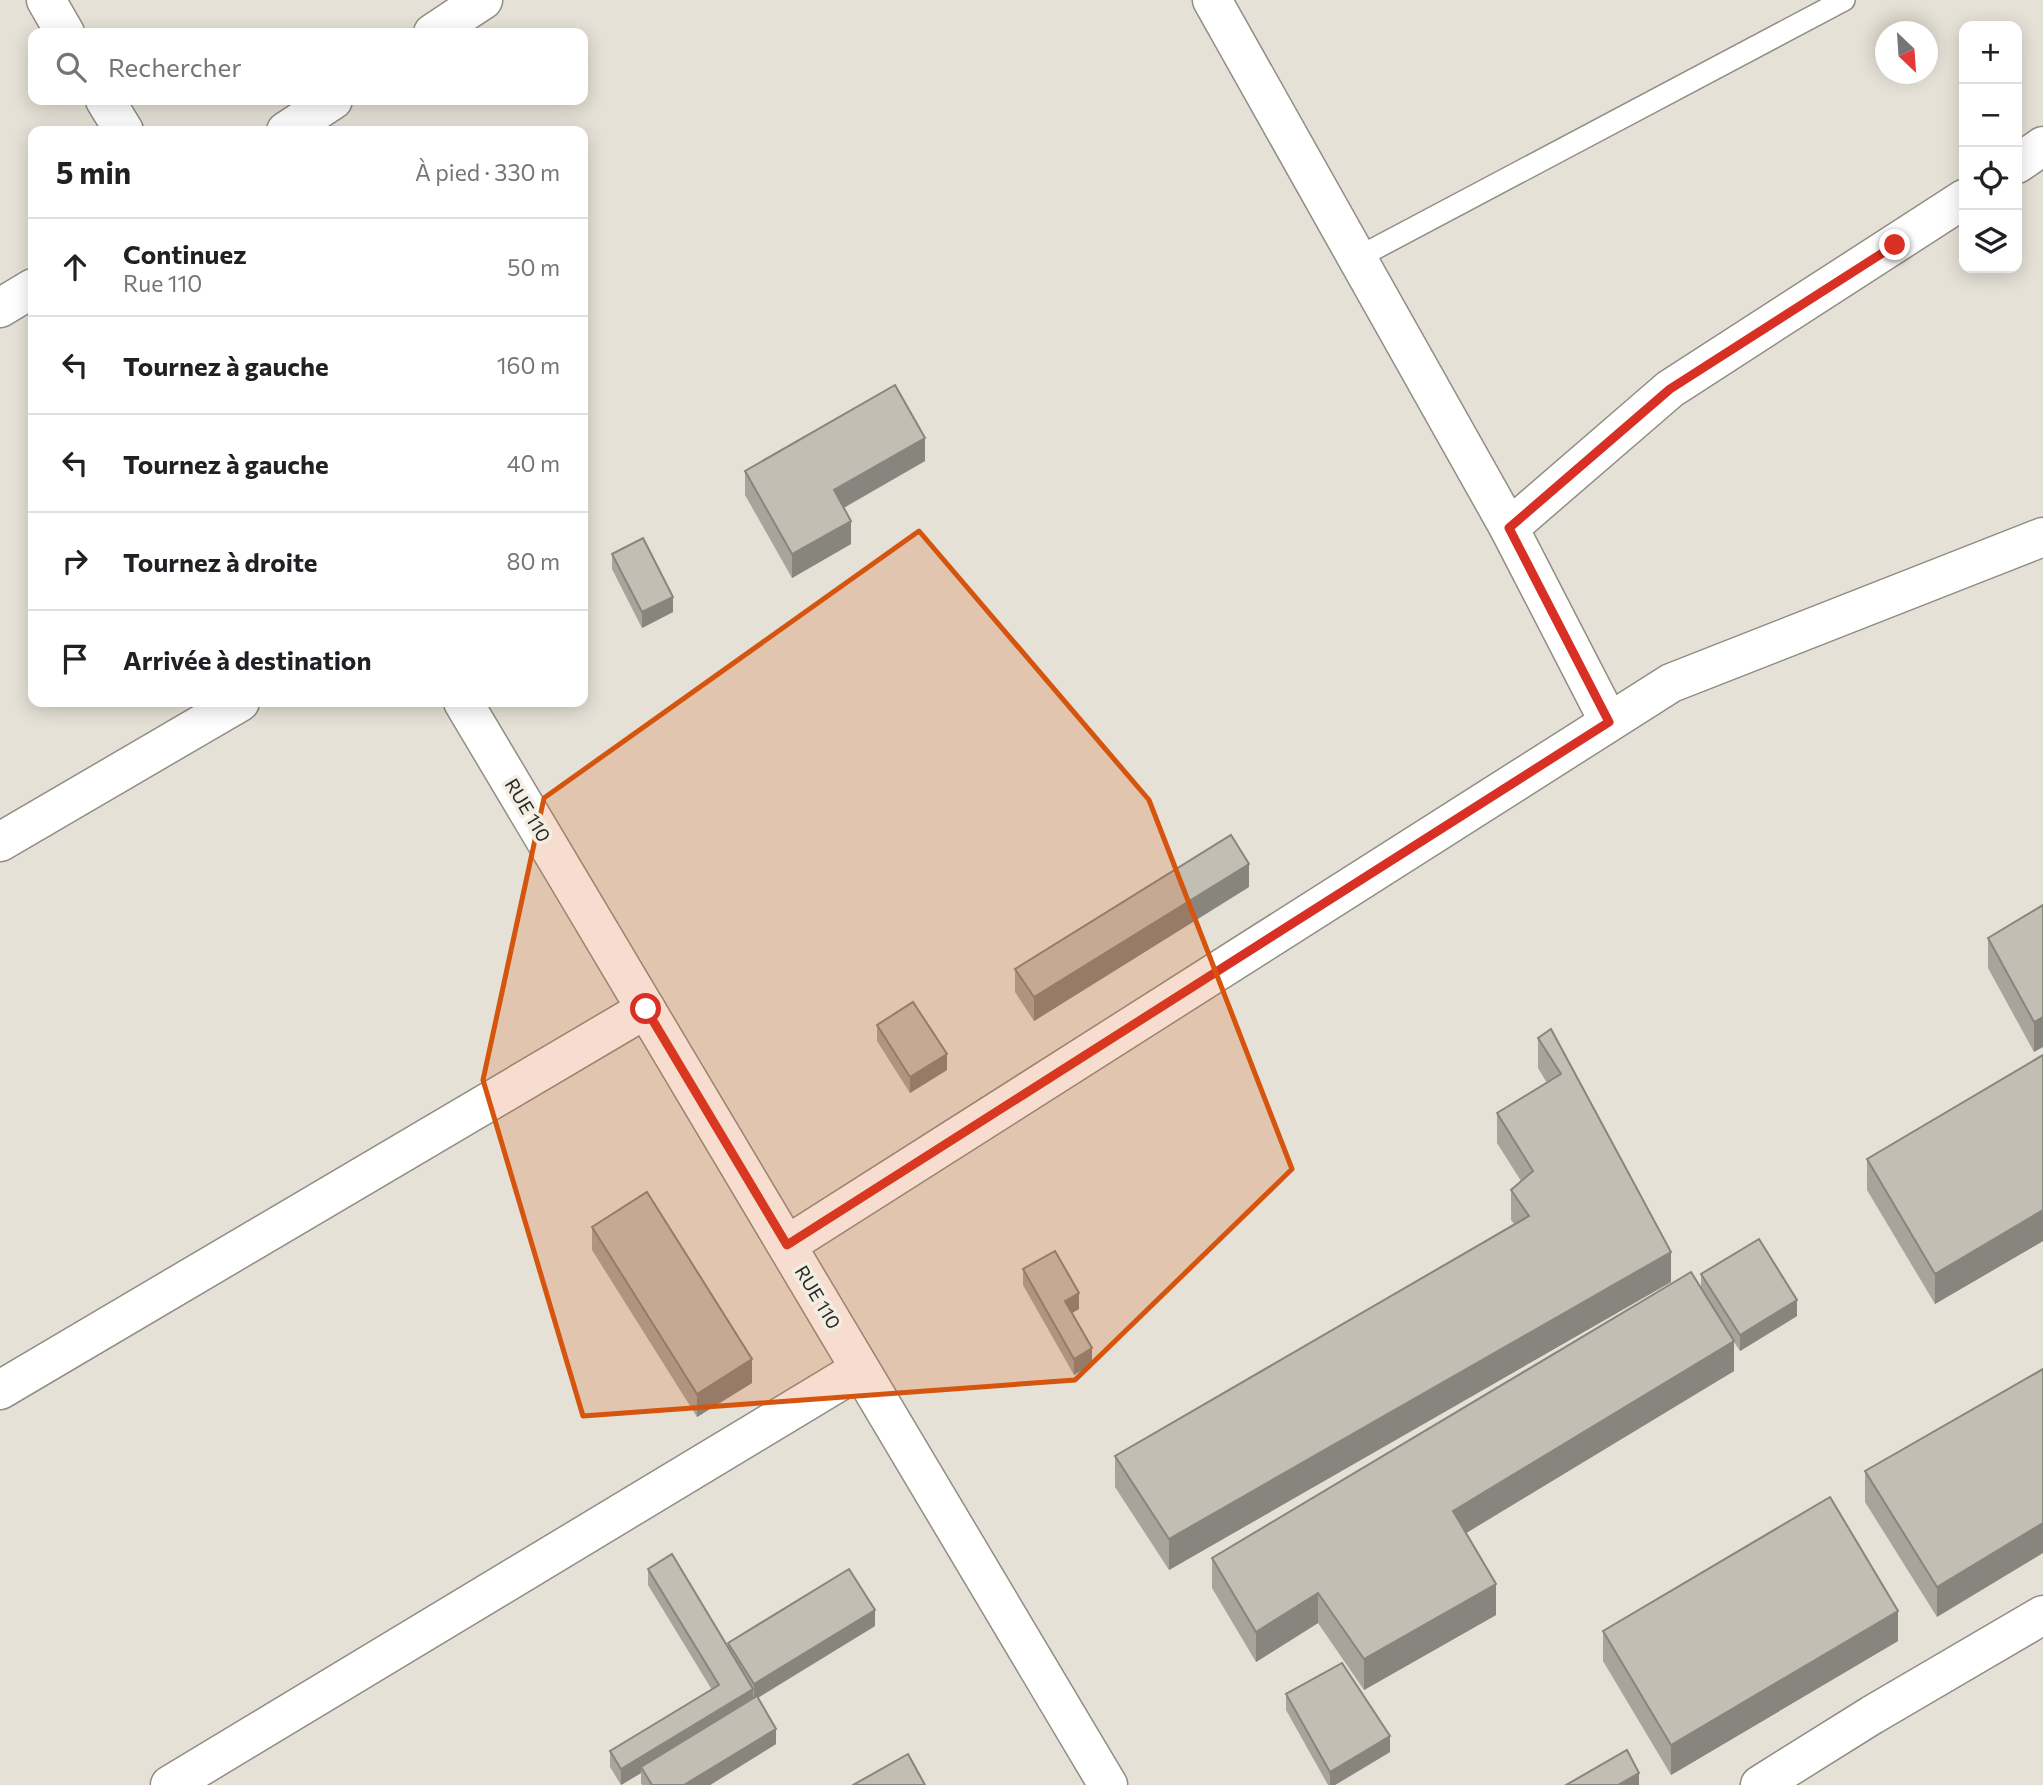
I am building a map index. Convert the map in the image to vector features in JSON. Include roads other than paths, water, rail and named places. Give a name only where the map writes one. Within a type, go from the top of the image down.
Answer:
[{"type":"street","points":[[46,0],[62,28]]},
{"type":"street","points":[[441,28],[483,0]]},
{"type":"street","points":[[1212,0],[1509,528],[1609,722]]},
{"type":"street","points":[[108,105],[121,126]]},
{"type":"street","points":[[294,126],[326,105]]},
{"type":"street","points":[[2022,161],[2043,146]]},
{"type":"street","points":[[1509,528],[1670,389],[1959,202]]},
{"type":"street","points":[[0,308],[28,291]]},
{"type":"street","points":[[787,1245],[1671,683],[2043,537]]},
{"type":"street","points":[[0,842],[231,707]]},
{"type":"street","name":"RUE 110","points":[[466,707],[1105,1784]]},
{"type":"street","points":[[0,1390],[646,1009]]},
{"type":"street","points":[[170,1785],[860,1369]]},
{"type":"street","points":[[1759,1785],[2043,1615]]},
{"type":"lane","points":[[1357,258],[1844,0]]}]
